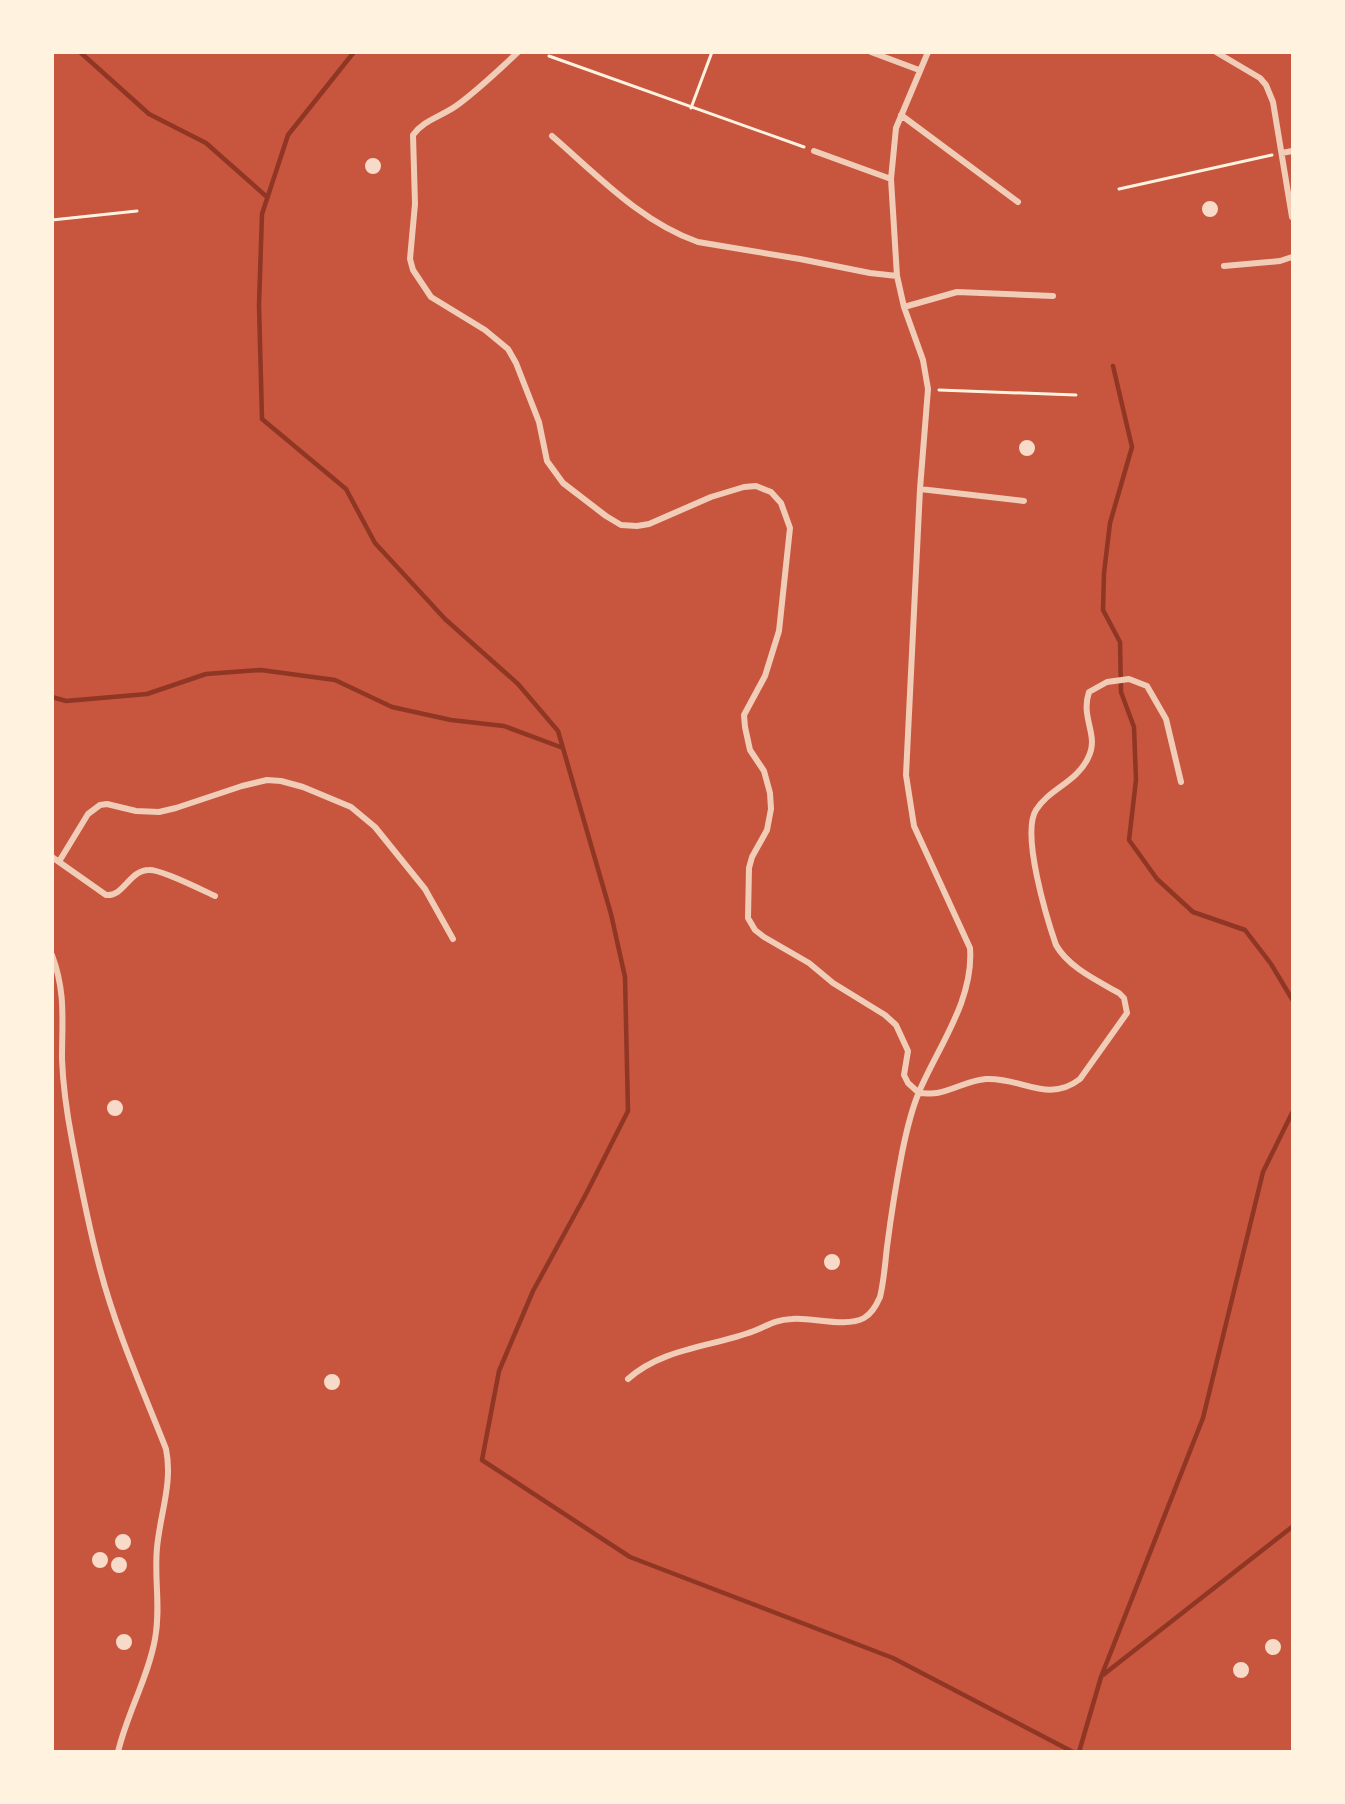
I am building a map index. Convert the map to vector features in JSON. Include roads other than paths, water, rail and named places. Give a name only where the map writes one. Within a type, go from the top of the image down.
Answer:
[{"type":"street","points":[[518,52],[482,86],[454,107],[426,121],[413,135],[415,204],[410,259],[413,270],[431,297],[485,330],[508,349],[516,363],[539,422],[547,461],[563,483],[606,516],[621,525],[649,524],[711,497],[744,487],[756,486],[771,492],[781,503],[790,528],[779,631],[765,676],[744,715],[750,750],[764,771],[770,793],[771,809],[767,830],[752,857],[749,868],[748,918],[755,930],[809,963],[833,983],[885,1015],[896,1025],[908,1051],[904,1075],[908,1083],[919,1093],[938,1093],[967,1083],[996,1078],[1045,1091],[1071,1086],[1080,1079],[1127,1013],[1124,998],[1119,993],[1070,962],[1060,953],[1040,895],[1032,835],[1035,811],[1073,779],[1088,760],[1094,744],[1085,704],[1089,692],[1107,682],[1129,679],[1147,686],[1166,719],[1181,782]]},
{"type":"street","points":[[871,52],[919,70]]},
{"type":"street","points":[[628,1379],[640,1368],[659,1358],[754,1331],[774,1321],[809,1318],[850,1322],[863,1318],[871,1312],[879,1299],[902,1154],[910,1118],[969,978],[970,948],[914,826],[907,792],[920,489],[928,389],[923,360],[904,307],[897,276],[891,179],[892,147],[896,128],[928,52]]},
{"type":"street","points":[[1218,53],[1260,78],[1266,85],[1273,102],[1293,218]]},
{"type":"street","points":[[901,115],[1018,202]]},
{"type":"street","points":[[552,136],[647,217],[682,237],[698,242],[897,276]]},
{"type":"street","points":[[814,151],[891,179]]},
{"type":"street","points":[[1282,153],[1293,151]]},
{"type":"street","points":[[1224,266],[1280,261],[1293,257]]},
{"type":"street","points":[[904,307],[957,292],[1053,296]]},
{"type":"street","points":[[920,489],[1024,501]]},
{"type":"street","points":[[60,860],[88,814],[100,806],[107,804],[136,811],[159,812],[242,786],[267,780],[281,781],[303,787],[351,807],[375,827],[425,889],[453,939]]},
{"type":"street","points":[[52,857],[60,860],[97,891],[106,895],[116,893],[136,874],[151,869],[215,896]]},
{"type":"street","points":[[52,955],[60,980],[63,1000],[62,1060],[65,1095],[72,1140],[99,1265],[133,1367],[168,1458],[169,1485],[157,1548],[159,1617],[148,1669],[121,1737],[118,1752]]},
{"type":"waterway","points":[[80,52],[149,114],[206,143],[267,197]]},
{"type":"waterway","points":[[354,52],[288,135],[262,214],[259,305],[262,419],[346,489],[375,543],[445,619],[518,684],[558,731],[611,914],[625,977],[628,1111],[533,1291],[499,1371],[482,1460],[630,1557],[893,1658],[1073,1752]]},
{"type":"waterway","points":[[1113,366],[1132,447],[1110,523],[1104,573],[1103,610],[1120,642],[1121,692],[1134,727],[1136,780],[1129,840],[1157,879],[1193,912],[1245,930],[1271,964],[1292,999]]},
{"type":"waterway","points":[[52,697],[66,701],[147,694],[206,674],[261,670],[335,680],[392,707],[451,720],[504,726],[563,748]]},
{"type":"waterway","points":[[1079,1752],[1101,1677],[1203,1418],[1263,1172],[1292,1113]]},
{"type":"waterway","points":[[1103,1675],[1292,1527]]}]
